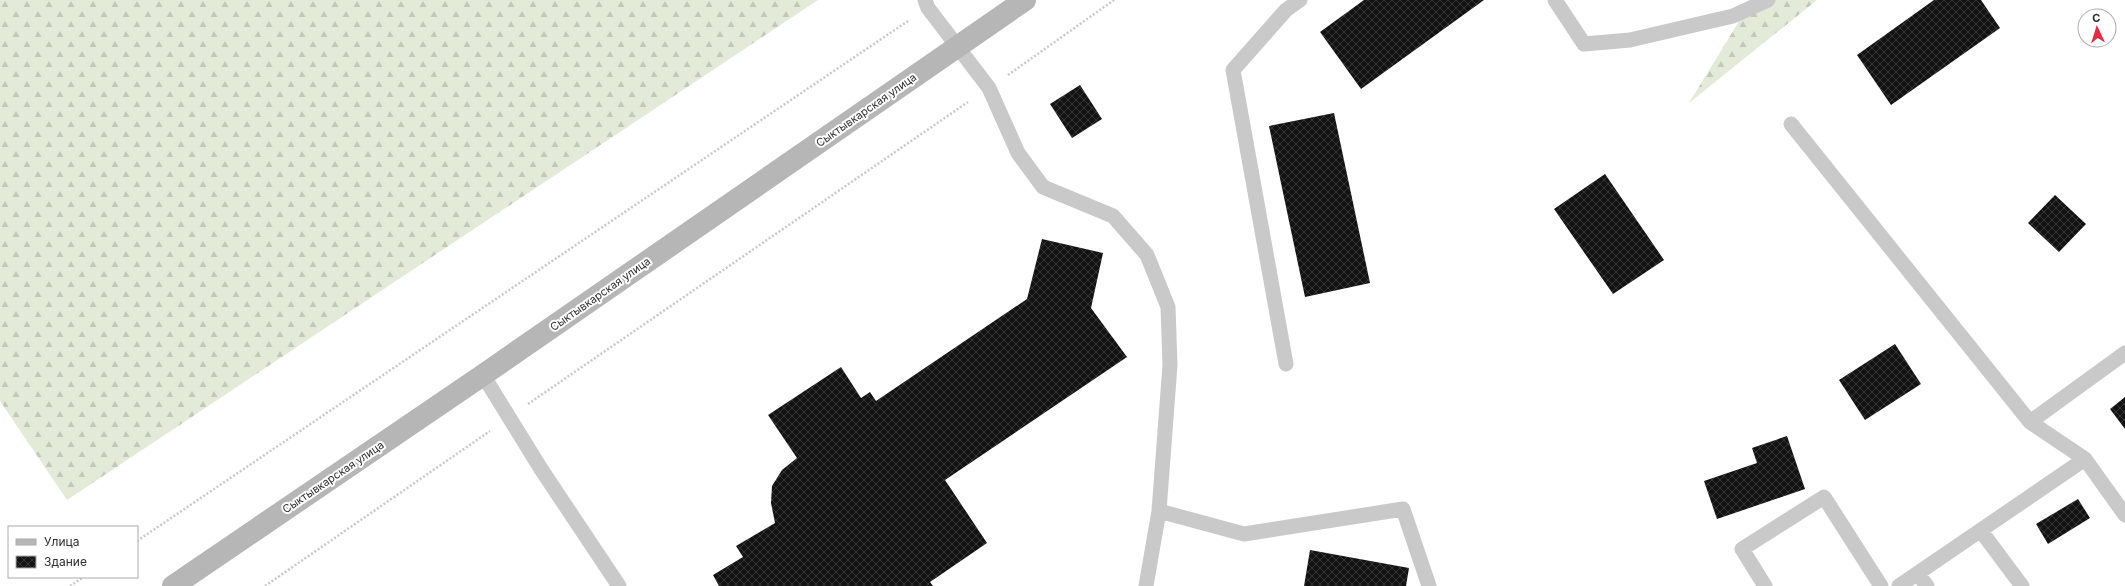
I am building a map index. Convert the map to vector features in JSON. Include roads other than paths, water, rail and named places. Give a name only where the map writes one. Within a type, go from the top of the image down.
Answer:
[{"type":"main road","name":"Сыктывкарская улица","points":[[173,586],[483,375],[1025,0]]},
{"type":"lane","points":[[1286,364],[1233,70],[1286,10],[1300,0]]},
{"type":"lane","points":[[1555,0],[1584,44],[1630,40],[1726,18],[1768,0]]},
{"type":"lane","points":[[927,4],[989,88],[1018,153],[1043,187],[1113,216],[1147,255],[1168,307],[1170,365],[1159,511],[1146,586]]},
{"type":"lane","points":[[1791,124],[2030,422],[2085,460],[2125,515]]},
{"type":"lane","points":[[2030,422],[2125,353]]},
{"type":"lane","points":[[483,375],[541,469],[620,586]]},
{"type":"lane","points":[[1899,586],[2085,460]]},
{"type":"lane","points":[[1765,586],[1742,549],[1824,497],[1881,586]]},
{"type":"lane","points":[[1159,511],[1244,534],[1403,509],[1429,586]]},
{"type":"lane","points":[[1981,531],[2022,586]]},
{"type":"lane","points":[[1918,574],[1927,586]]}]
